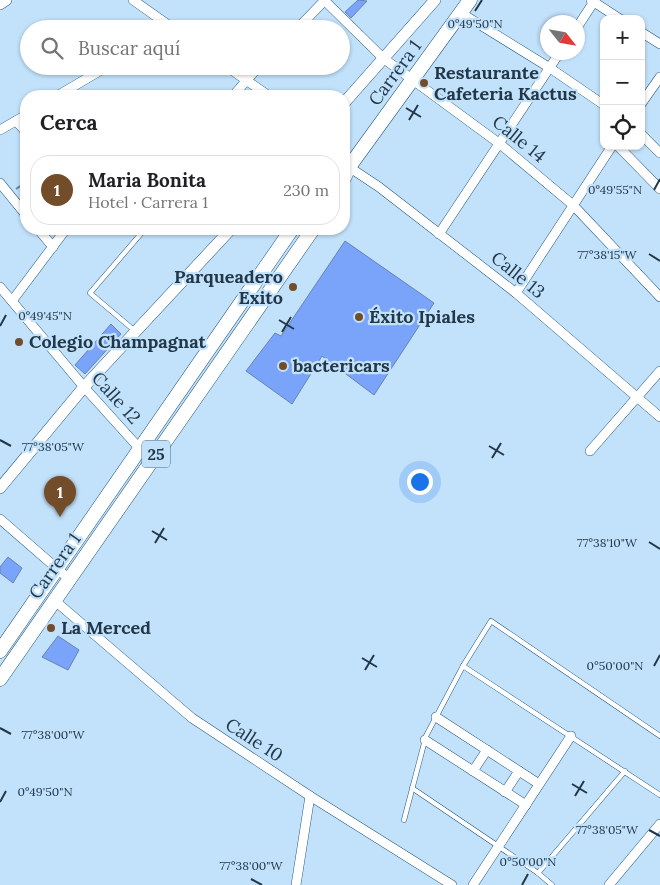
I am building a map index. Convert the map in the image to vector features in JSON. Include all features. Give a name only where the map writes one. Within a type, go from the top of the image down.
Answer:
[{"type":"main road","name":"Carrera 1","points":[[350,166],[470,0]]},
{"type":"main road","name":"Carrera 1","points":[[0,651],[288,235]]},
{"type":"main road","name":"Carrera 1","points":[[0,679],[309,235]]},
{"type":"main road","points":[[268,263],[282,273]]},
{"type":"street","points":[[0,4],[6,0]]},
{"type":"street","points":[[134,0],[161,20]]},
{"type":"street","points":[[306,20],[325,0]]},
{"type":"street","name":"Calle 14","points":[[325,0],[345,20]]},
{"type":"street","points":[[350,96],[435,0]]},
{"type":"street","points":[[585,15],[593,1],[614,15]]},
{"type":"street","points":[[461,12],[550,68],[600,102]]},
{"type":"street","name":"Calle 14","points":[[350,25],[383,58],[500,144],[573,205],[660,296]]},
{"type":"street","points":[[645,35],[660,44]]},
{"type":"street","points":[[439,234],[555,60]]},
{"type":"street","points":[[67,90],[93,75]]},
{"type":"street","points":[[239,75],[260,90]]},
{"type":"street","points":[[238,90],[251,75]]},
{"type":"street","points":[[645,98],[660,77]]},
{"type":"street","points":[[0,130],[20,119]]},
{"type":"street","points":[[16,121],[20,125]]},
{"type":"street","points":[[645,138],[660,153]]},
{"type":"street","points":[[516,293],[609,150]]},
{"type":"street","points":[[622,150],[660,188]]},
{"type":"street","name":"Calle 13","points":[[350,174],[379,187],[516,293],[660,417]]},
{"type":"street","points":[[0,183],[20,208]]},
{"type":"street","points":[[43,235],[52,247]]},
{"type":"street","points":[[12,301],[61,235]]},
{"type":"street","points":[[0,488],[84,387],[136,332],[222,235]]},
{"type":"street","name":"Calle 12","points":[[0,287],[84,387],[152,460]]},
{"type":"street","points":[[590,451],[660,371]]},
{"type":"street","points":[[0,520],[56,570],[69,579]]},
{"type":"street","name":"Calle 10","points":[[54,600],[192,718],[310,796],[452,885]]},
{"type":"street","points":[[436,717],[540,784]]},
{"type":"street","points":[[473,885],[571,736]]},
{"type":"street","points":[[425,740],[526,805]]},
{"type":"street","points":[[473,771],[486,750]]},
{"type":"street","points":[[505,792],[518,771]]},
{"type":"street","points":[[296,885],[310,796]]},
{"type":"street","points":[[611,884],[660,824]]},
{"type":"lane","points":[[136,332],[90,293],[140,235]]},
{"type":"lane","points":[[404,820],[425,740],[463,666],[491,621],[660,736]]},
{"type":"lane","points":[[463,666],[660,795]]},
{"type":"lane","points":[[538,873],[625,772]]},
{"type":"lane","points":[[412,788],[538,873],[552,885]]},
{"type":"building","points":[[358,0],[367,1],[351,18],[345,12]]},
{"type":"building","name":"Éxito Ipiales","points":[[345,241],[434,303],[374,395],[322,356],[292,404],[246,371],[275,333],[281,336]]},
{"type":"building","points":[[111,324],[121,334],[85,374],[75,365]]},
{"type":"building","points":[[8,557],[22,568],[13,583],[0,573],[0,567]]},
{"type":"building","points":[[58,636],[79,650],[68,670],[42,657]]},
{"type":"place","name":"Restaurante Cafeteria Kactus","points":[[424,83]]},
{"type":"place","name":"Parqueadero Exito","points":[[293,287]]},
{"type":"place","name":"Éxito Ipiales","points":[[359,317]]},
{"type":"place","name":"Colegio Champagnat","points":[[19,342]]},
{"type":"place","name":"bactericars","points":[[283,366]]},
{"type":"place","name":"Maria Bonita","points":[[60,517]]},
{"type":"place","name":"La Merced","points":[[51,628]]}]
